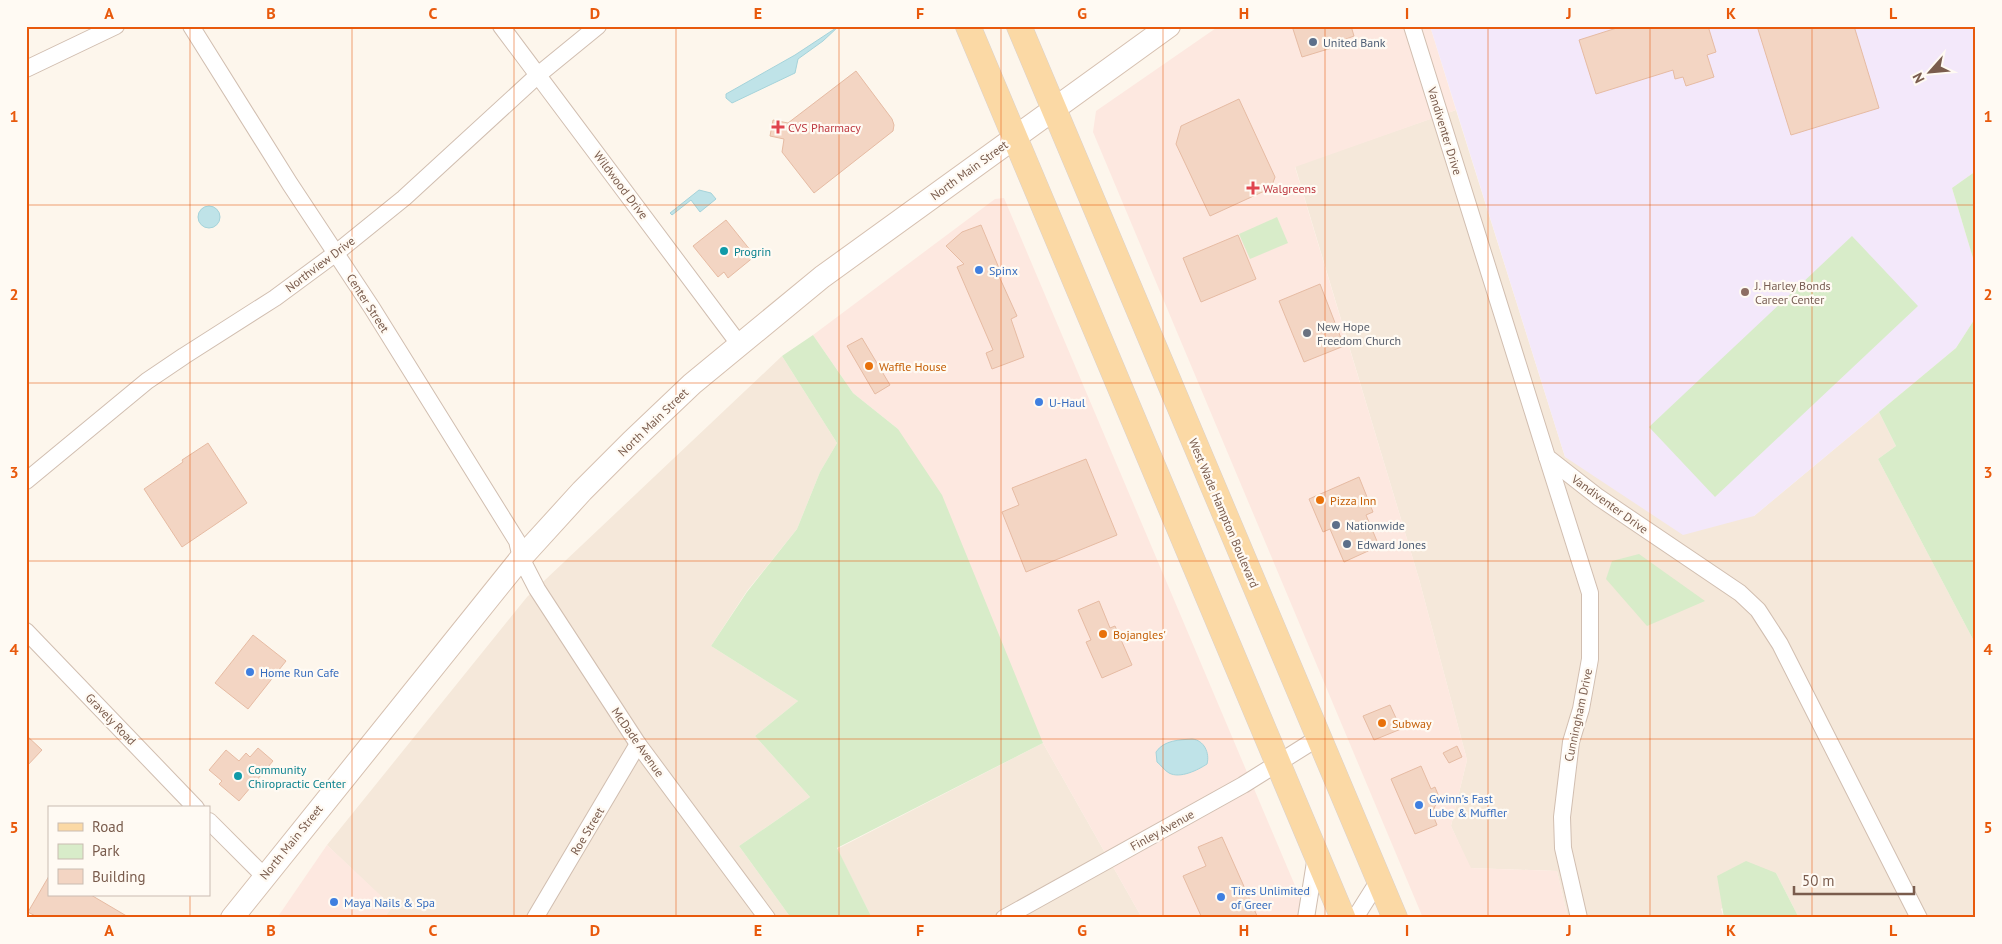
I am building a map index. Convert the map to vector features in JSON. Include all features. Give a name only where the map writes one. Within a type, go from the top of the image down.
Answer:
[{"type":"main road","points":[[968,26],[1343,918]]},
{"type":"main road","name":"West Wade Hampton Boulevard","points":[[1019,26],[1395,918]]},
{"type":"main road","name":"North Main Street","points":[[232,918],[521,558],[582,491],[631,442],[692,384],[822,278],[1169,26]]},
{"type":"street","points":[[26,69],[116,26]]},
{"type":"street","name":"Center Street","points":[[191,26],[517,541],[521,558]]},
{"type":"street","name":"Wildwood Drive","points":[[501,26],[739,344]]},
{"type":"street","name":"Northview Drive","points":[[26,481],[147,381],[275,298],[336,253],[404,198],[538,75],[598,26]]},
{"type":"street","name":"Vandiventer Drive","points":[[1412,26],[1548,457],[1598,496],[1740,593],[1758,610],[1780,644],[1919,918]]},
{"type":"street","name":"Cunningham Drive","points":[[1548,457],[1590,593],[1590,659],[1581,709],[1571,742],[1562,817],[1563,848],[1579,918]]},
{"type":"street","name":"McDade Avenue","points":[[521,558],[537,589],[638,744],[767,918]]},
{"type":"street","name":"Gravely Road","points":[[26,631],[194,806]]},
{"type":"street","name":"Finley Avenue","points":[[1004,918],[1243,785],[1318,738]]},
{"type":"street","name":"Roe Street","points":[[535,918],[638,744]]},
{"type":"street","points":[[210,822],[264,876]]},
{"type":"street","points":[[1306,918],[1316,854]]},
{"type":"street","points":[[1354,918],[1379,880]]},
{"type":"shaded area","points":[[1219,26],[1430,26],[1456,110],[1295,167],[1419,579],[1467,760],[1451,826],[1471,868],[1557,871],[1568,918],[1423,918],[1093,132],[1096,111]]},
{"type":"shaded area","name":"J. Harley Bonds Career Center","points":[[1430,26],[1976,26],[1976,171],[1952,188],[1976,268],[1976,317],[1956,348],[1754,516],[1683,535],[1565,457]]},
{"type":"shaded area","points":[[1456,110],[1565,457],[1754,516],[1879,412],[1896,446],[1878,459],[1976,645],[1976,918],[1799,918],[1776,873],[1721,909],[1724,918],[1568,918],[1557,871],[1470,868],[1451,826],[1467,760],[1419,579],[1295,166]]},
{"type":"shaded area","points":[[1004,198],[1299,895],[1304,918],[1142,918],[1043,743],[898,429],[853,393],[813,335],[995,199]]},
{"type":"shaded area","points":[[782,356],[837,443],[820,472],[797,529],[747,591],[711,646],[798,701],[755,736],[810,797],[739,846],[791,918],[384,918],[392,907],[327,845],[527,597]]},
{"type":"shaded area","points":[[1043,743],[1142,918],[872,918],[837,849]]},
{"type":"shaded area","points":[[327,845],[393,907],[384,918],[277,918]]},
{"type":"green space","points":[[1976,171],[1976,268],[1952,188]]},
{"type":"green space","points":[[1277,217],[1288,243],[1250,259],[1239,234]]},
{"type":"green space","points":[[1852,236],[1918,306],[1715,497],[1649,427]]},
{"type":"green space","points":[[1976,317],[1976,645],[1878,459],[1896,446],[1879,412],[1956,348]]},
{"type":"green space","points":[[813,335],[853,393],[898,429],[942,495],[1043,743],[837,848],[872,918],[791,918],[739,846],[810,797],[755,736],[798,701],[711,646],[747,592],[797,529],[820,472],[837,443],[782,356]]},
{"type":"green space","points":[[1639,554],[1705,601],[1647,626],[1606,579],[1612,561]]},
{"type":"green space","points":[[1746,861],[1776,873],[1799,918],[1724,918],[1717,876]]},
{"type":"water","points":[[839,26],[823,41],[798,59],[795,73],[732,103],[726,98],[726,94],[795,55]]},
{"type":"water","points":[[699,190],[711,193],[716,199],[700,212],[691,200],[672,215],[670,213]]},
{"type":"water","points":[[209,206],[217,209],[220,217],[217,225],[209,228],[201,225],[198,217],[201,209]]},
{"type":"water","points":[[1192,739],[1203,744],[1208,756],[1207,764],[1194,771],[1173,775],[1157,762],[1156,752],[1163,745],[1172,741]]},
{"type":"building","name":"United Bank","points":[[1292,26],[1351,26],[1354,36],[1346,39],[1348,43],[1302,57]]},
{"type":"building","points":[[1623,26],[1708,26],[1716,52],[1707,55],[1714,77],[1686,86],[1683,77],[1675,79],[1673,70],[1596,94],[1579,40]]},
{"type":"building","points":[[1757,26],[1854,26],[1879,108],[1791,135]]},
{"type":"building","name":"CVS Pharmacy","points":[[856,71],[892,119],[893,131],[814,193],[782,152],[784,139],[770,136],[773,120],[788,123]]},
{"type":"building","name":"Walgreens","points":[[1239,99],[1275,177],[1271,188],[1210,216],[1176,144],[1181,126]]},
{"type":"building","name":"Progrin","points":[[726,220],[755,256],[728,278],[724,272],[718,277],[693,246]]},
{"type":"building","points":[[981,225],[1001,273],[998,274],[1017,316],[1011,319],[1024,357],[992,369],[986,353],[993,350],[957,267],[964,264],[946,246],[962,232]]},
{"type":"building","points":[[1238,235],[1256,279],[1201,302],[1183,258]]},
{"type":"building","points":[[1320,284],[1344,346],[1304,362],[1279,301]]},
{"type":"building","name":"Waffle House","points":[[862,338],[890,385],[875,394],[847,346]]},
{"type":"building","points":[[208,443],[247,503],[182,547],[144,489]]},
{"type":"building","points":[[1086,459],[1117,535],[1026,572],[1002,512],[1019,505],[1012,488]]},
{"type":"building","points":[[1359,477],[1373,512],[1366,515],[1379,546],[1344,562],[1330,529],[1323,532],[1309,499]]},
{"type":"building","name":"Bojangles'","points":[[1099,601],[1110,628],[1115,626],[1132,665],[1102,678],[1086,642],[1091,640],[1078,610]]},
{"type":"building","name":"Home Run Cafe","points":[[253,635],[286,661],[248,709],[215,683]]},
{"type":"building","name":"Subway","points":[[1390,705],[1401,729],[1374,740],[1363,716]]},
{"type":"building","points":[[26,735],[42,750],[26,767]]},
{"type":"building","points":[[1457,746],[1462,757],[1449,763],[1443,753]]},
{"type":"building","name":"Community Chiropractic Center","points":[[258,748],[273,761],[239,801],[219,784],[222,781],[209,770],[226,750],[239,761],[246,753],[250,757]]},
{"type":"building","name":"Gwinn's Fast Lube & Muffler","points":[[1421,766],[1431,789],[1435,787],[1439,797],[1432,813],[1437,825],[1415,834],[1391,779]]},
{"type":"building","name":"Tires Unlimited of Greer","points":[[1222,837],[1258,918],[1202,918],[1183,876],[1206,866],[1198,847]]},
{"type":"building","points":[[48,878],[48,896],[93,896],[130,918],[39,918],[28,912]]},
{"type":"place","name":"United Bank","points":[[1313,42]]},
{"type":"place","name":"CVS Pharmacy","points":[[778,127]]},
{"type":"place","name":"Walgreens","points":[[1253,188]]},
{"type":"place","name":"Progrin","points":[[724,251]]},
{"type":"place","name":"Spinx","points":[[979,270]]},
{"type":"place","name":"J. Harley Bonds Career Center","points":[[1745,292]]},
{"type":"place","name":"New Hope Freedom Church","points":[[1307,333]]},
{"type":"place","name":"Waffle House","points":[[869,366]]},
{"type":"place","name":"U-Haul","points":[[1039,402]]},
{"type":"place","name":"Pizza Inn","points":[[1320,500]]},
{"type":"place","name":"Nationwide","points":[[1336,525]]},
{"type":"place","name":"Edward Jones","points":[[1347,544]]},
{"type":"place","name":"Bojangles'","points":[[1103,634]]},
{"type":"place","name":"Home Run Cafe","points":[[250,672]]},
{"type":"place","name":"Subway","points":[[1382,723]]},
{"type":"place","name":"Community Chiropractic Center","points":[[238,776]]},
{"type":"place","name":"Gwinn's Fast Lube & Muffler","points":[[1419,805]]},
{"type":"place","name":"Tires Unlimited of Greer","points":[[1221,897]]},
{"type":"place","name":"Maya Nails & Spa","points":[[334,902]]}]
